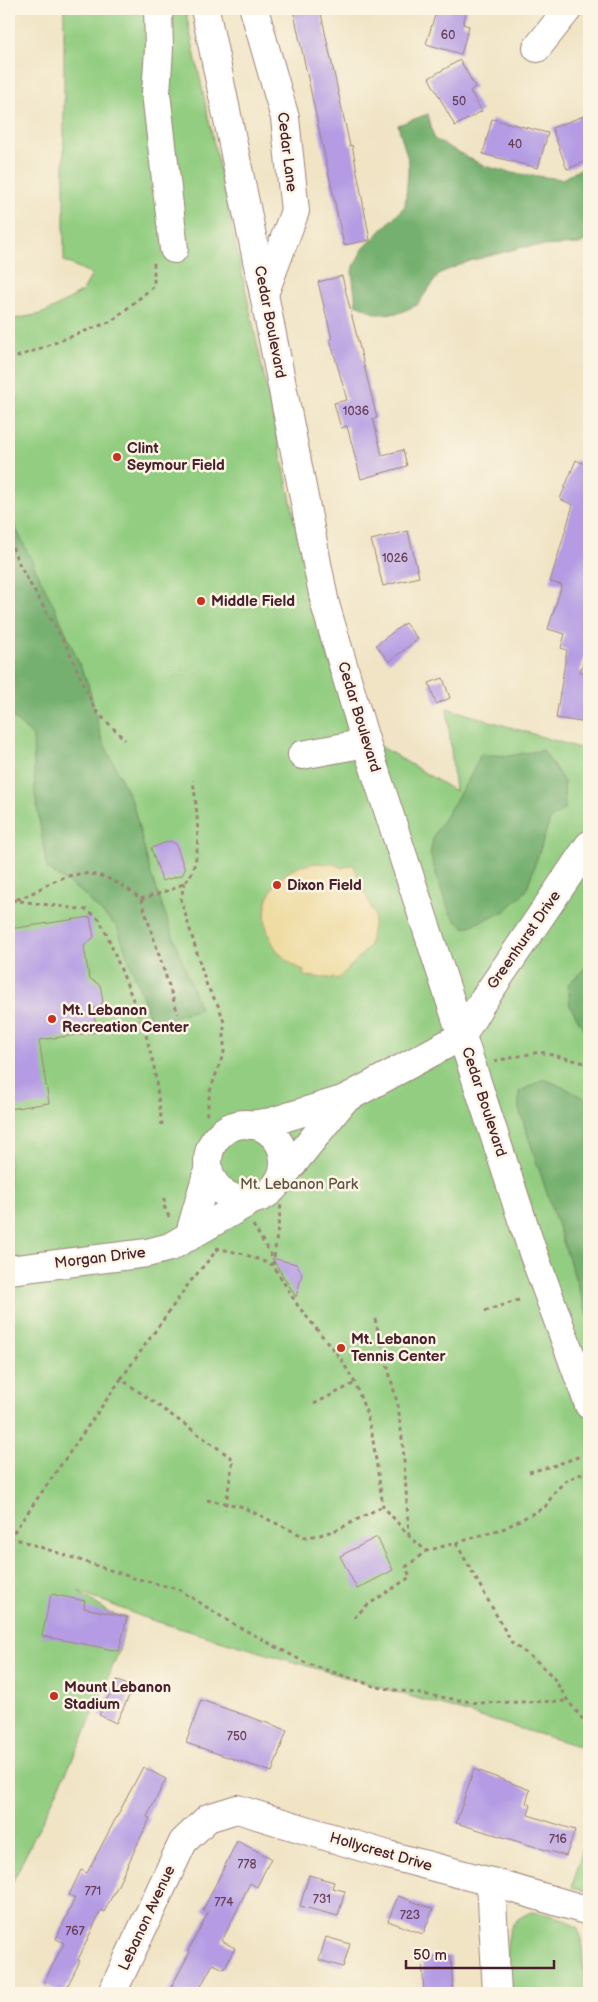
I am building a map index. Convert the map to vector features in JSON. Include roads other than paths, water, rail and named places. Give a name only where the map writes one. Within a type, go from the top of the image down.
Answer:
[{"type":"street","points":[[158,9],[159,49],[156,93],[174,249]]},
{"type":"street","name":"Cedar Boulevard","points":[[205,9],[325,604],[366,743],[532,1250],[589,1405]]},
{"type":"street","name":"Cedar Lane","points":[[254,9],[285,118],[295,212],[264,294]]},
{"type":"street","points":[[537,48],[568,9]]},
{"type":"street","points":[[302,755],[366,743]]},
{"type":"street","name":"Greenhurst Drive","points":[[462,1036],[482,1002],[589,845]]},
{"type":"street","name":"Morgan Drive","points":[[250,1125],[271,1122],[345,1099],[462,1036]]},
{"type":"street","name":"Morgan Drive","points":[[9,1270],[147,1254],[170,1247],[264,1198],[345,1099]]},
{"type":"street","points":[[191,1235],[208,1170],[208,1158],[211,1147],[218,1137],[238,1125],[262,1128],[272,1135],[279,1145],[283,1157],[283,1169],[264,1198],[242,1200],[230,1197],[212,1181],[208,1170]]},
{"type":"street","name":"Hollycrest Drive","points":[[183,1842],[208,1818],[237,1808],[388,1855],[491,1882],[589,1911]]},
{"type":"street","name":"Lebanon Avenue","points":[[112,1993],[183,1842]]},
{"type":"street","points":[[491,1882],[497,1993]]},
{"type":"place","name":"Clint Seymour Field","points":[[117,457]]},
{"type":"place","name":"Middle Field","points":[[201,601]]},
{"type":"place","name":"Dixon Field","points":[[277,885]]},
{"type":"place","name":"Mt. Lebanon Recreation Center","points":[[52,1019]]},
{"type":"place","name":"Mt. Lebanon Tennis Center","points":[[341,1348]]},
{"type":"place","name":"Mount Lebanon Stadium","points":[[54,1696]]},
{"type":"park label","name":"Mt. Lebanon Park","points":[[299,1184]]}]
